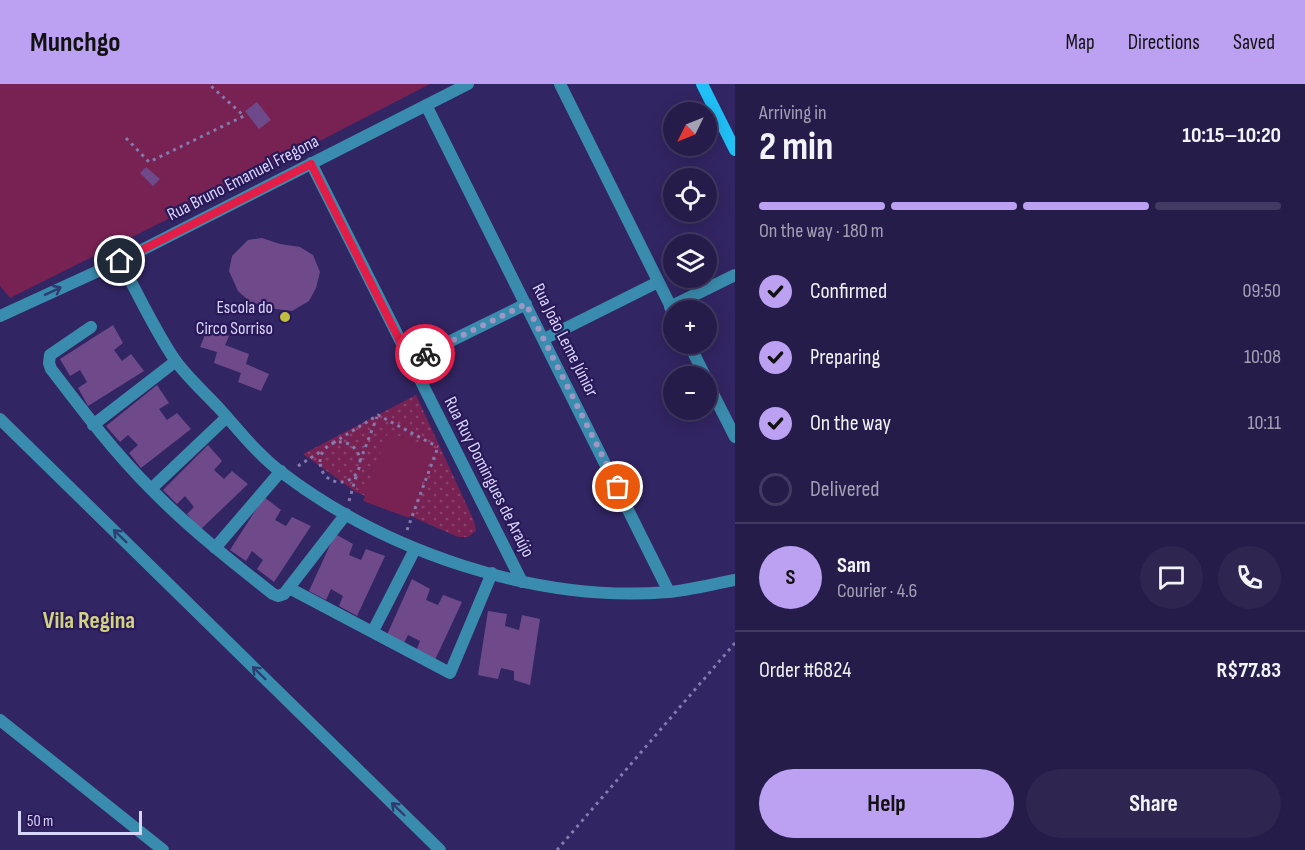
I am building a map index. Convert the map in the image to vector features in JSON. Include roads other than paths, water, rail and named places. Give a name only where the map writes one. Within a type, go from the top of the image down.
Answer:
[{"type":"main road","points":[[704,84],[735,150]]},
{"type":"street","name":"Rua Bruno Emanuel Fregona","points":[[0,316],[120,261],[468,84]]},
{"type":"street","points":[[560,84],[667,300]]},
{"type":"street","name":"Rua João Leme Júnior","points":[[426,105],[669,592]]},
{"type":"street","name":"Rua Ruy Domingues de Araújo","points":[[311,164],[522,582]]},
{"type":"street","points":[[120,261],[176,361],[242,435],[283,473],[346,514],[415,549],[522,582],[570,590],[620,593],[669,592],[735,580]]},
{"type":"street","points":[[690,300],[735,275]]},
{"type":"street","points":[[544,339],[658,282]]},
{"type":"street","points":[[410,361],[526,304]]},
{"type":"street","points":[[91,327],[50,355],[48,363],[93,424],[151,489],[215,548],[273,594],[278,596],[285,594],[346,514]]},
{"type":"street","points":[[93,424],[176,361]]},
{"type":"street","points":[[717,400],[735,437]]},
{"type":"street","points":[[151,489],[227,417]]},
{"type":"street","points":[[0,419],[440,850]]},
{"type":"street","points":[[215,548],[283,473]]},
{"type":"street","points":[[373,631],[415,549]]},
{"type":"street","points":[[289,588],[450,673],[492,573]]},
{"type":"street","points":[[0,720],[163,850]]},
{"type":"place","name":"Escola do Circo Sorriso","points":[[285,317]]},
{"type":"district","name":"Vila Regina","points":[[89,620]]}]
